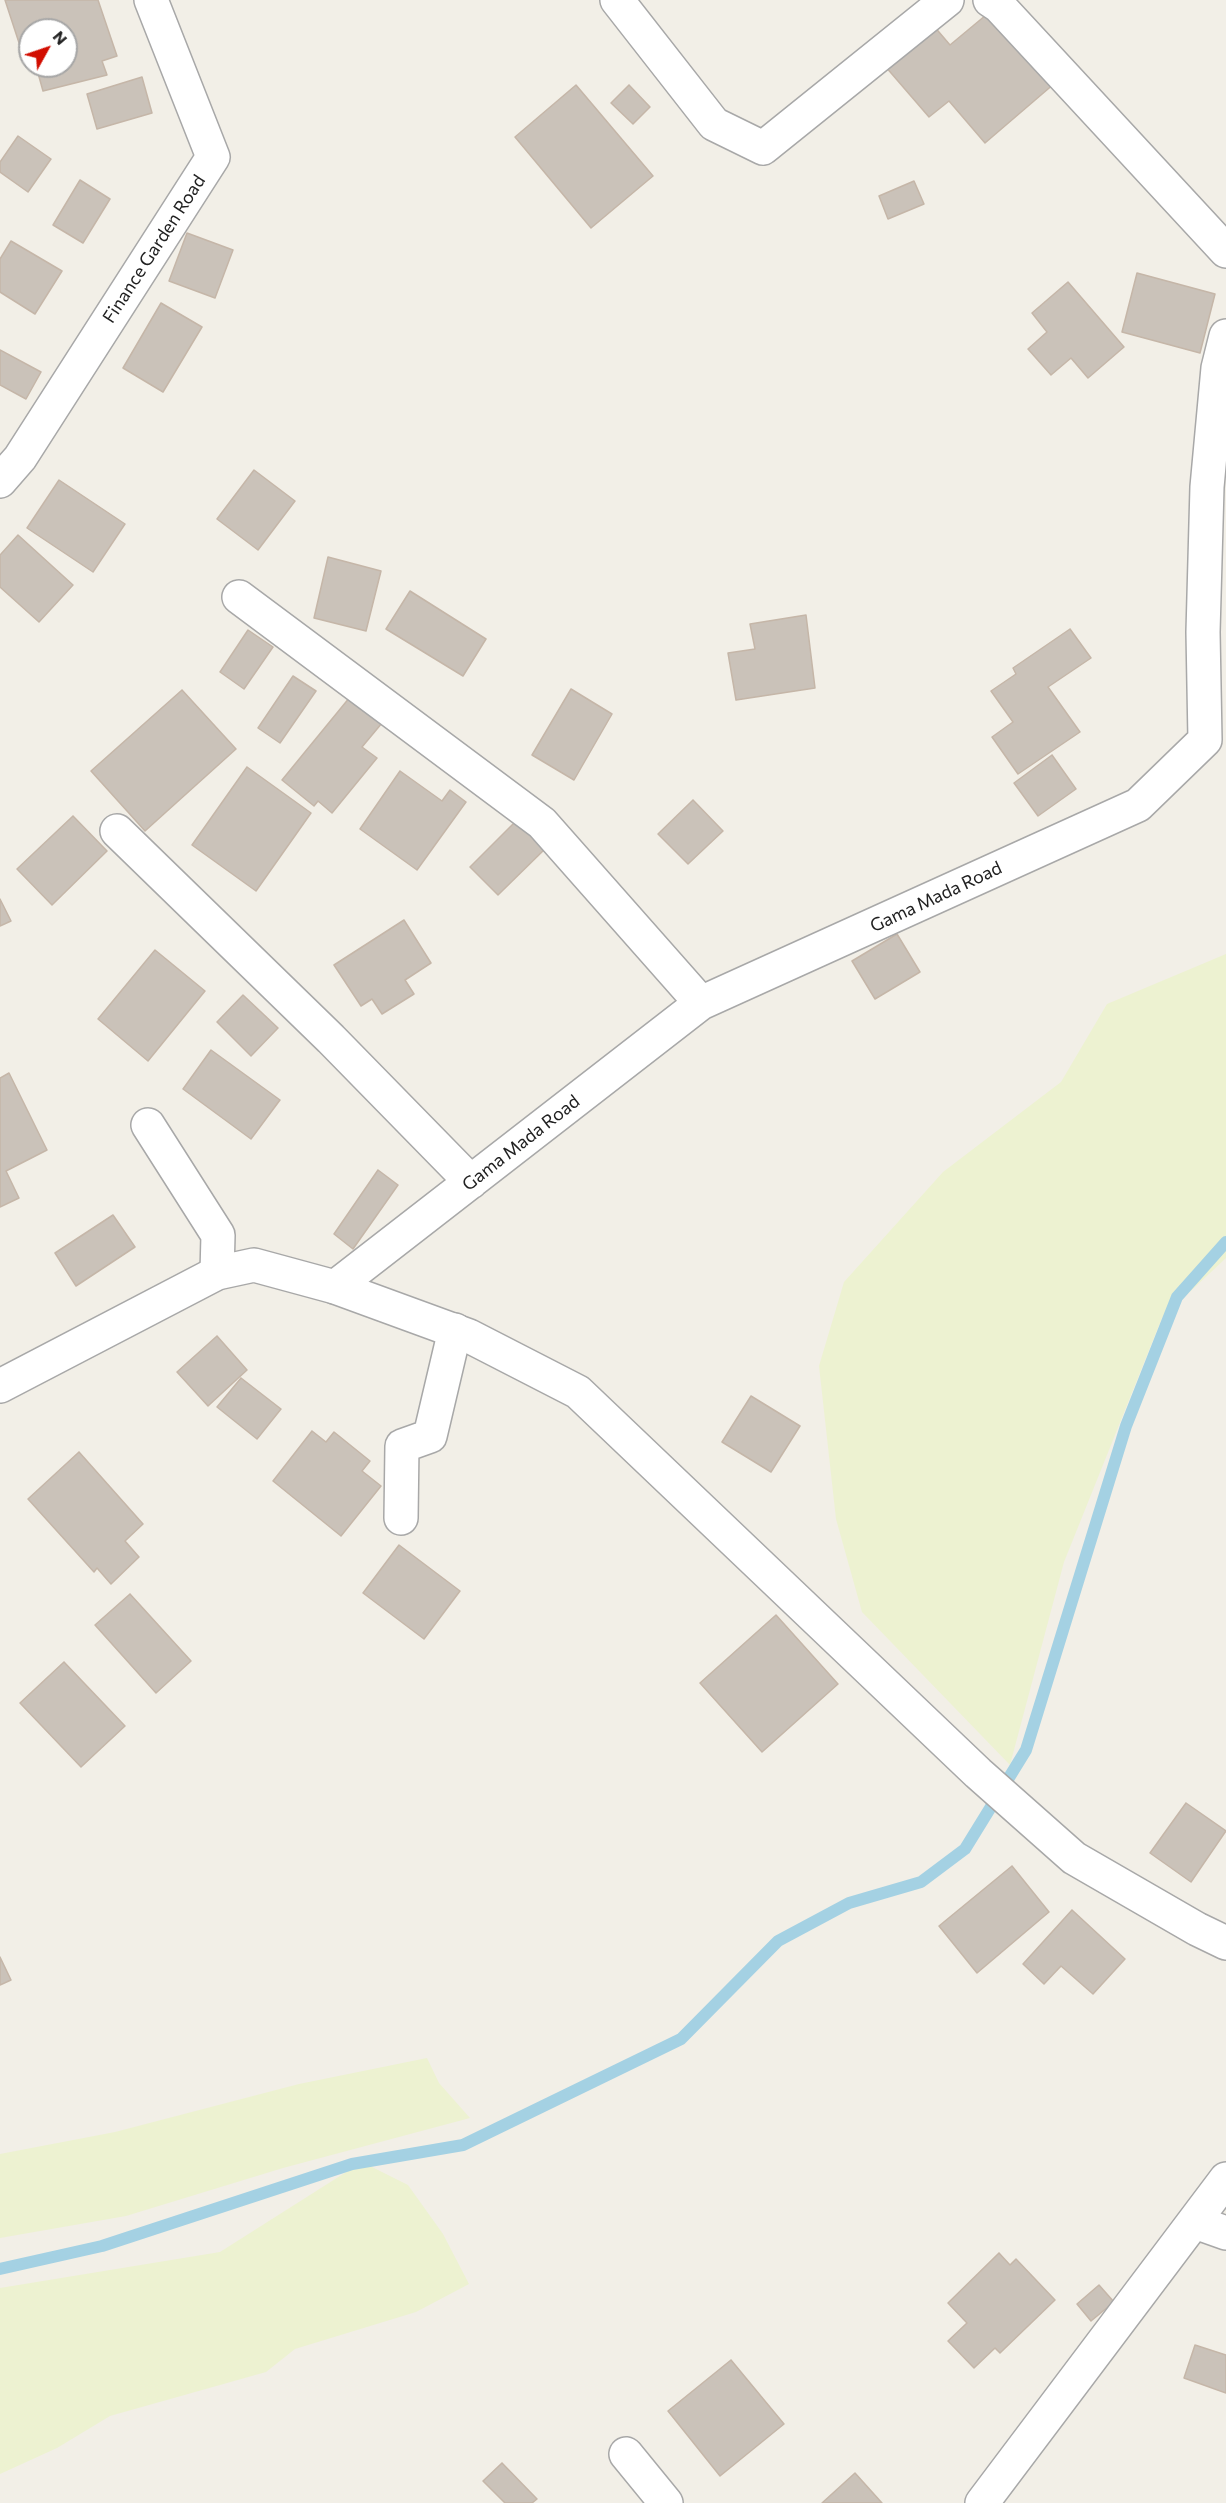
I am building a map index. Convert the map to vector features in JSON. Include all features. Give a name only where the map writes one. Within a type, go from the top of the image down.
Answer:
[{"type":"street","name":"Finance Garden Road","points":[[0,481],[20,458],[213,157],[151,0]]},
{"type":"street","points":[[617,0],[714,124],[763,148],[947,0]]},
{"type":"street","points":[[990,0],[999,6],[1226,252]]},
{"type":"street","name":"Gama Mada Road","points":[[335,1287],[701,1003],[1138,805],[1205,740],[1203,632],[1207,486],[1218,368],[1226,336]]},
{"type":"street","points":[[239,597],[542,823],[701,1003]]},
{"type":"street","points":[[117,831],[331,1039],[471,1182]]},
{"type":"street","points":[[147,1125],[218,1234],[217,1273]]},
{"type":"street","points":[[0,1386],[217,1273],[254,1265],[335,1287],[455,1330],[578,1392],[970,1765],[1074,1858],[1197,1929],[1226,1943]]},
{"type":"street","points":[[401,1518],[402,1446],[430,1436],[455,1330]]},
{"type":"street","points":[[982,2503],[1196,2222],[1226,2179]]},
{"type":"street","points":[[1196,2222],[1226,2233]]},
{"type":"street","points":[[626,2454],[666,2503]]},
{"type":"green space","points":[[1226,954],[1226,1258],[1162,1318],[1064,1562],[1010,1765],[862,1612],[836,1519],[819,1366],[844,1282],[943,1172],[1061,1082],[1107,1004]]},
{"type":"green space","points":[[427,2058],[439,2083],[470,2118],[283,2168],[126,2216],[0,2238],[0,2154],[115,2132],[299,2084]]},
{"type":"green space","points":[[362,2162],[408,2185],[443,2234],[469,2284],[416,2312],[295,2349],[266,2372],[110,2416],[57,2448],[0,2474],[0,2288],[220,2252]]},
{"type":"building","points":[[5,0],[98,0],[117,56],[102,61],[107,75],[43,91],[39,78],[78,78],[78,18],[18,18],[18,40]]},
{"type":"building","points":[[992,10],[1055,83],[985,143],[949,101],[929,117],[885,66],[933,25],[950,45]]},
{"type":"building","points":[[142,77],[152,113],[97,129],[87,94]]},
{"type":"building","points":[[576,85],[653,176],[591,228],[515,137]]},
{"type":"building","points":[[629,85],[650,107],[633,124],[611,103]]},
{"type":"building","points":[[18,136],[51,159],[28,192],[0,172],[0,162]]},
{"type":"building","points":[[80,180],[110,199],[83,243],[53,225]]},
{"type":"building","points":[[914,181],[924,204],[888,219],[879,196]]},
{"type":"building","points":[[187,233],[233,250],[215,298],[169,281]]},
{"type":"building","points":[[11,241],[62,271],[35,314],[0,292],[0,259]]},
{"type":"building","points":[[1137,273],[1215,294],[1200,353],[1122,332]]},
{"type":"building","points":[[1068,282],[1124,347],[1088,378],[1071,358],[1051,375],[1028,349],[1047,332],[1032,313]]},
{"type":"building","points":[[161,303],[202,327],[163,392],[123,368]]},
{"type":"building","points":[[0,350],[41,372],[26,399],[0,385]]},
{"type":"building","points":[[254,470],[295,501],[258,550],[217,519]]},
{"type":"building","points":[[59,480],[125,524],[93,572],[27,528]]},
{"type":"building","points":[[18,535],[73,585],[39,622],[0,587],[0,555]]},
{"type":"building","points":[[328,557],[381,571],[366,631],[314,618]]},
{"type":"building","points":[[410,591],[486,639],[463,676],[386,629]]},
{"type":"building","points":[[806,615],[815,688],[736,700],[728,653],[755,649],[750,624]]},
{"type":"building","points":[[1070,629],[1091,658],[1048,687],[1080,732],[1018,774],[992,737],[1013,722],[991,691],[1016,674],[1013,668]]},
{"type":"building","points":[[248,630],[273,647],[244,689],[220,672]]},
{"type":"building","points":[[293,676],[316,691],[280,743],[258,728]]},
{"type":"building","points":[[571,689],[612,714],[574,780],[532,755]]},
{"type":"building","points":[[182,690],[236,749],[145,831],[91,771]]},
{"type":"building","points":[[350,697],[382,723],[362,747],[377,758],[332,813],[318,801],[314,806],[282,780]]},
{"type":"building","points":[[1052,755],[1076,789],[1038,816],[1014,783]]},
{"type":"building","points":[[247,767],[311,813],[256,891],[192,845]]},
{"type":"building","points":[[400,771],[442,801],[450,790],[466,802],[417,870],[360,829]]},
{"type":"building","points":[[693,800],[723,831],[688,864],[658,834]]},
{"type":"building","points":[[73,816],[107,851],[52,905],[17,869]]},
{"type":"building","points":[[518,819],[547,847],[498,895],[470,867]]},
{"type":"building","points":[[0,899],[11,921],[0,926]]},
{"type":"building","points":[[404,920],[431,963],[405,980],[414,994],[382,1014],[372,999],[361,1006],[334,965]]},
{"type":"building","points":[[897,934],[920,972],[875,999],[852,961]]},
{"type":"building","points":[[155,950],[205,991],[148,1061],[98,1019]]},
{"type":"building","points":[[243,995],[278,1028],[251,1056],[217,1022]]},
{"type":"building","points":[[211,1050],[280,1100],[251,1139],[183,1089]]},
{"type":"building","points":[[9,1073],[47,1150],[6,1171],[19,1198],[0,1207],[0,1078]]},
{"type":"building","points":[[378,1170],[398,1185],[353,1249],[334,1234]]},
{"type":"building","points":[[113,1215],[135,1247],[76,1286],[55,1253]]},
{"type":"building","points":[[217,1336],[247,1370],[208,1406],[177,1372]]},
{"type":"building","points":[[241,1378],[281,1409],[257,1439],[217,1407]]},
{"type":"building","points":[[751,1396],[800,1426],[771,1472],[722,1442]]},
{"type":"building","points":[[312,1431],[326,1442],[334,1432],[370,1461],[362,1471],[381,1486],[341,1536],[273,1481]]},
{"type":"building","points":[[79,1452],[143,1524],[125,1541],[139,1557],[111,1584],[97,1568],[94,1572],[28,1499]]},
{"type":"building","points":[[399,1545],[460,1591],[424,1639],[363,1593]]},
{"type":"building","points":[[130,1594],[191,1661],[156,1693],[95,1625]]},
{"type":"building","points":[[776,1615],[838,1684],[762,1752],[700,1683]]},
{"type":"building","points":[[64,1662],[125,1726],[81,1767],[20,1703]]},
{"type":"building","points":[[1186,1803],[1226,1831],[1191,1882],[1150,1853]]},
{"type":"building","points":[[1012,1866],[1049,1912],[977,1973],[939,1926]]},
{"type":"building","points":[[1072,1910],[1125,1959],[1093,1994],[1061,1966],[1044,1984],[1023,1964]]},
{"type":"building","points":[[0,1957],[11,1980],[0,1985]]},
{"type":"building","points":[[999,2253],[1010,2265],[1016,2259],[1055,2300],[1000,2353],[995,2348],[974,2368],[948,2341],[967,2323],[948,2303]]},
{"type":"building","points":[[1099,2285],[1114,2302],[1091,2321],[1077,2304]]},
{"type":"building","points":[[1195,2345],[1226,2355],[1226,2393],[1184,2378]]},
{"type":"building","points":[[731,2360],[784,2424],[720,2476],[668,2411]]},
{"type":"building","points":[[502,2463],[537,2499],[532,2503],[505,2503],[483,2481]]},
{"type":"building","points":[[855,2473],[882,2503],[822,2503]]},
{"type":"waterway","points":[[0,2269],[102,2246],[352,2164],[463,2145],[681,2039],[778,1941],[849,1903],[921,1882],[965,1849],[1026,1750],[1126,1426],[1177,1297],[1226,1242]]}]
